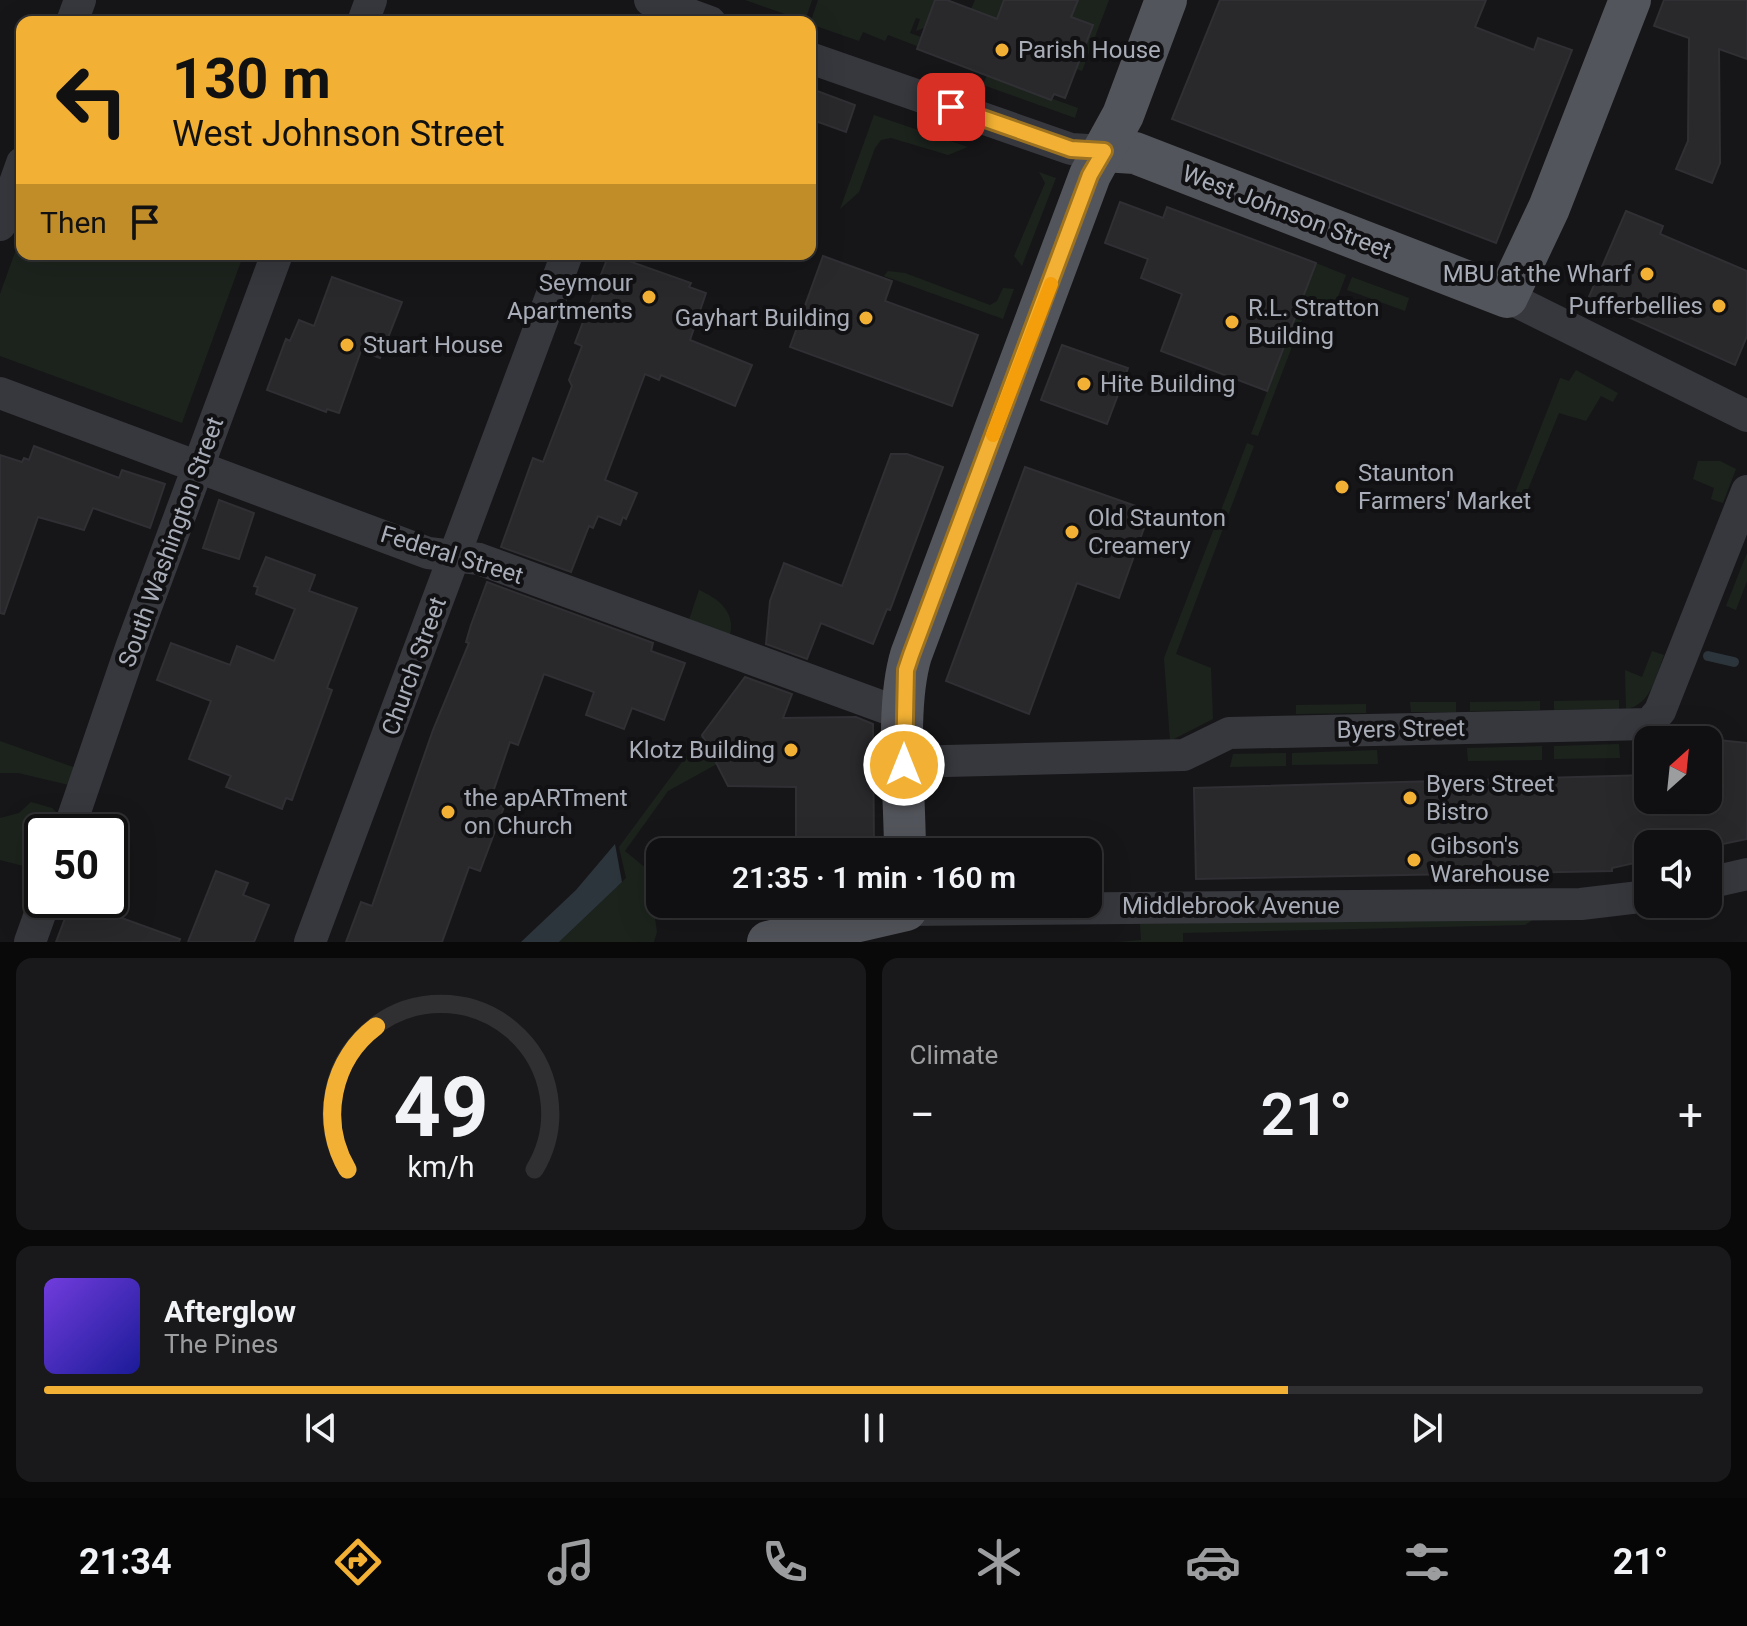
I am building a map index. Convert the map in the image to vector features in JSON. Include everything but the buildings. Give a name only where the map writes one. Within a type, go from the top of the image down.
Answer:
[{"type":"main road","points":[[905,838],[906,670],[1090,175],[1123,115],[1166,0]]},
{"type":"main road","points":[[1507,297],[1549,208],[1630,0]]},
{"type":"main road","name":"West Johnson Street","points":[[1104,151],[1135,153],[1507,297]]},
{"type":"main road","name":"Middlebrook Avenue","points":[[768,942],[863,918]]},
{"type":"street","points":[[656,6],[690,16]]},
{"type":"street","name":"West Johnson Street","points":[[816,60],[1071,149],[1104,151]]},
{"type":"street","points":[[0,225],[16,180]]},
{"type":"street","name":"South Washington Street","points":[[74,814],[275,260]]},
{"type":"street","name":"Church Street","points":[[310,942],[565,260]]},
{"type":"street","name":"West Johnson Street","points":[[1507,297],[1747,416]]},
{"type":"street","name":"Federal Street","points":[[0,393],[428,553],[479,559],[905,715]]},
{"type":"street","name":"Byers Street","points":[[904,762],[1184,755],[1229,733],[1649,724],[1660,711],[1747,491]]},
{"type":"street","points":[[1722,880],[1747,874]]},
{"type":"street","name":"Middlebrook Avenue","points":[[1102,906],[1581,904],[1634,898]]},
{"type":"street","points":[[30,942],[39,918]]},
{"type":"shaded area","points":[[745,0],[812,0],[807,16],[791,16]]},
{"type":"shaded area","points":[[818,0],[935,0],[924,28],[916,31],[920,19],[916,18],[910,33],[921,37],[917,46],[888,35],[885,41],[863,32],[859,41],[816,26],[816,16],[813,16]]},
{"type":"shaded area","points":[[975,0],[1004,0],[997,19],[971,9]]},
{"type":"shaded area","points":[[1077,0],[1109,0],[1082,71],[1076,69],[1093,25],[1071,17]]},
{"type":"shaded area","points":[[987,75],[1078,108],[1075,118],[983,85]]},
{"type":"shaded area","points":[[874,115],[968,147],[948,155],[891,138],[881,140],[875,148],[859,192],[840,209]]},
{"type":"shaded area","points":[[1039,172],[1056,178],[1022,266],[1014,256],[1045,183]]},
{"type":"shaded area","points":[[16,250],[16,260],[242,260],[182,423],[0,356],[0,294]]},
{"type":"shaded area","points":[[1316,263],[1346,275],[1333,310],[1309,302],[1258,436],[1251,434]]},
{"type":"shaded area","points":[[888,271],[905,273],[990,305],[997,301],[1003,288],[1014,289],[1003,319],[884,276]]},
{"type":"shaded area","points":[[1352,277],[1409,298],[1405,311],[1347,290]]},
{"type":"shaded area","points":[[1576,370],[1618,393],[1613,402],[1601,396],[1586,421],[1559,413],[1520,509],[1510,506],[1560,378],[1569,381]]},
{"type":"shaded area","points":[[1247,443],[1254,446],[1176,654],[1211,668],[1213,719],[1170,741],[1164,658]]},
{"type":"shaded area","points":[[1698,461],[1720,461],[1736,469],[1723,503],[1711,499],[1714,488],[1693,479]]},
{"type":"shaded area","points":[[1747,553],[1747,581],[1736,610],[1726,606]]},
{"type":"shaded area","points":[[699,590],[725,608],[731,622],[729,638],[688,623]]},
{"type":"shaded area","points":[[1652,651],[1664,655],[1655,680],[1641,702],[1626,709],[1625,670],[1642,677]]},
{"type":"shaded area","points":[[1619,700],[1619,709],[1554,710],[1554,701]]},
{"type":"shaded area","points":[[1540,701],[1540,710],[1470,711],[1470,702]]},
{"type":"shaded area","points":[[1410,702],[1456,702],[1456,712],[1411,712]]},
{"type":"shaded area","points":[[1366,704],[1366,713],[1296,714],[1296,705]]},
{"type":"shaded area","points":[[702,735],[717,764],[668,791],[625,851],[646,868],[646,918],[655,918],[657,932],[654,942],[559,942],[626,878],[619,847]]},
{"type":"shaded area","points":[[0,741],[76,768],[69,785],[18,773],[0,773]]},
{"type":"shaded area","points":[[1619,744],[1620,758],[1554,759],[1554,746]]},
{"type":"shaded area","points":[[1542,746],[1542,760],[1468,761],[1467,748]]},
{"type":"shaded area","points":[[1377,750],[1378,764],[1292,765],[1292,753]]},
{"type":"shaded area","points":[[1286,753],[1286,766],[1230,767],[1233,754]]},
{"type":"shaded area","points":[[31,802],[52,808],[58,814],[24,814],[24,866],[0,860],[0,818],[19,813]]},
{"type":"shaded area","points":[[615,844],[622,882],[559,942],[521,942],[576,890]]},
{"type":"shaded area","points":[[1537,917],[1525,925],[1183,933],[1183,942],[1118,942],[1141,940],[1140,924]]},
{"type":"waterway","points":[[1708,656],[1734,662]]},
{"type":"slow traffic","points":[[993,435],[1051,284]]},
{"type":"place","name":"Parish House","points":[[1002,50]]},
{"type":"place","name":"MBU at the Wharf","points":[[1647,274]]},
{"type":"place","name":"Seymour Apartments","points":[[649,297]]},
{"type":"place","name":"Pufferbellies","points":[[1719,306]]},
{"type":"place","name":"Gayhart Building","points":[[866,318]]},
{"type":"place","name":"R.L. Stratton Building","points":[[1232,322]]},
{"type":"place","name":"Stuart House","points":[[347,345]]},
{"type":"place","name":"Hite Building","points":[[1084,384]]},
{"type":"place","name":"Staunton Farmers' Market","points":[[1342,487]]},
{"type":"place","name":"Old Staunton Creamery","points":[[1072,532]]},
{"type":"place","name":"Klotz Building","points":[[791,750]]},
{"type":"place","name":"Byers Street Bistro","points":[[1410,798]]},
{"type":"place","name":"the apARTment on Church","points":[[448,812]]},
{"type":"place","name":"Gibson's Warehouse","points":[[1414,860]]},
{"type":"route","points":[[904,765],[906,670],[1090,175],[1104,151],[1071,149],[951,107]]}]
